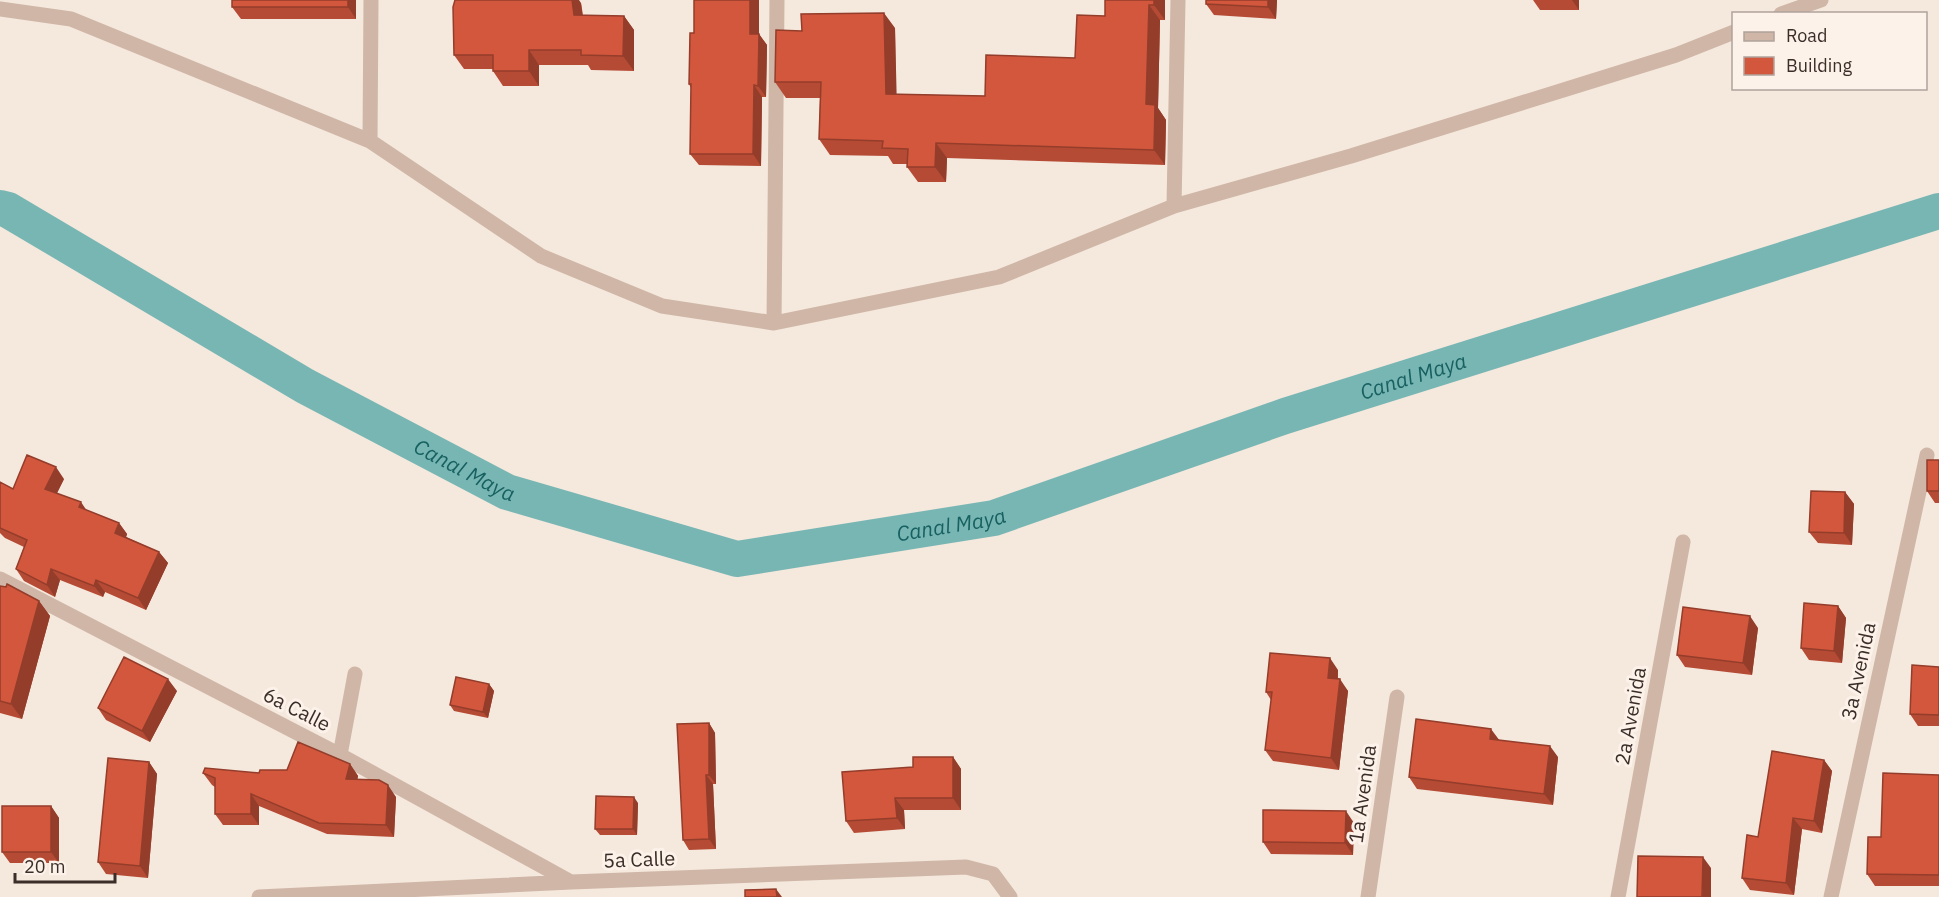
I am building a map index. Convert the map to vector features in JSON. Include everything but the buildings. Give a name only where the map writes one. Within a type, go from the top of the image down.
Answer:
[{"type":"street","points":[[370,141],[371,0]]},
{"type":"street","points":[[774,322],[777,0]]},
{"type":"street","points":[[1174,206],[1178,0]]},
{"type":"street","points":[[1786,8],[1821,0]]},
{"type":"street","points":[[0,9],[71,19],[370,141],[541,256],[662,306],[774,322],[999,277],[1174,206],[1351,156],[1676,55],[1732,33]]},
{"type":"street","name":"3a Avenida","points":[[1831,897],[1927,455]]},
{"type":"street","name":"2a Avenida","points":[[1618,897],[1683,542]]},
{"type":"street","name":"6a Calle","points":[[0,579],[340,755],[572,882]]},
{"type":"street","points":[[340,755],[355,674]]},
{"type":"street","name":"1a Avenida","points":[[1368,897],[1397,697]]},
{"type":"street","name":"5a Calle","points":[[259,897],[966,867],[993,874],[1010,896]]},
{"type":"waterway","name":"Canal Maya","points":[[0,208],[8,210],[305,386],[507,492],[737,559],[994,518],[1285,416],[1939,211]]}]
